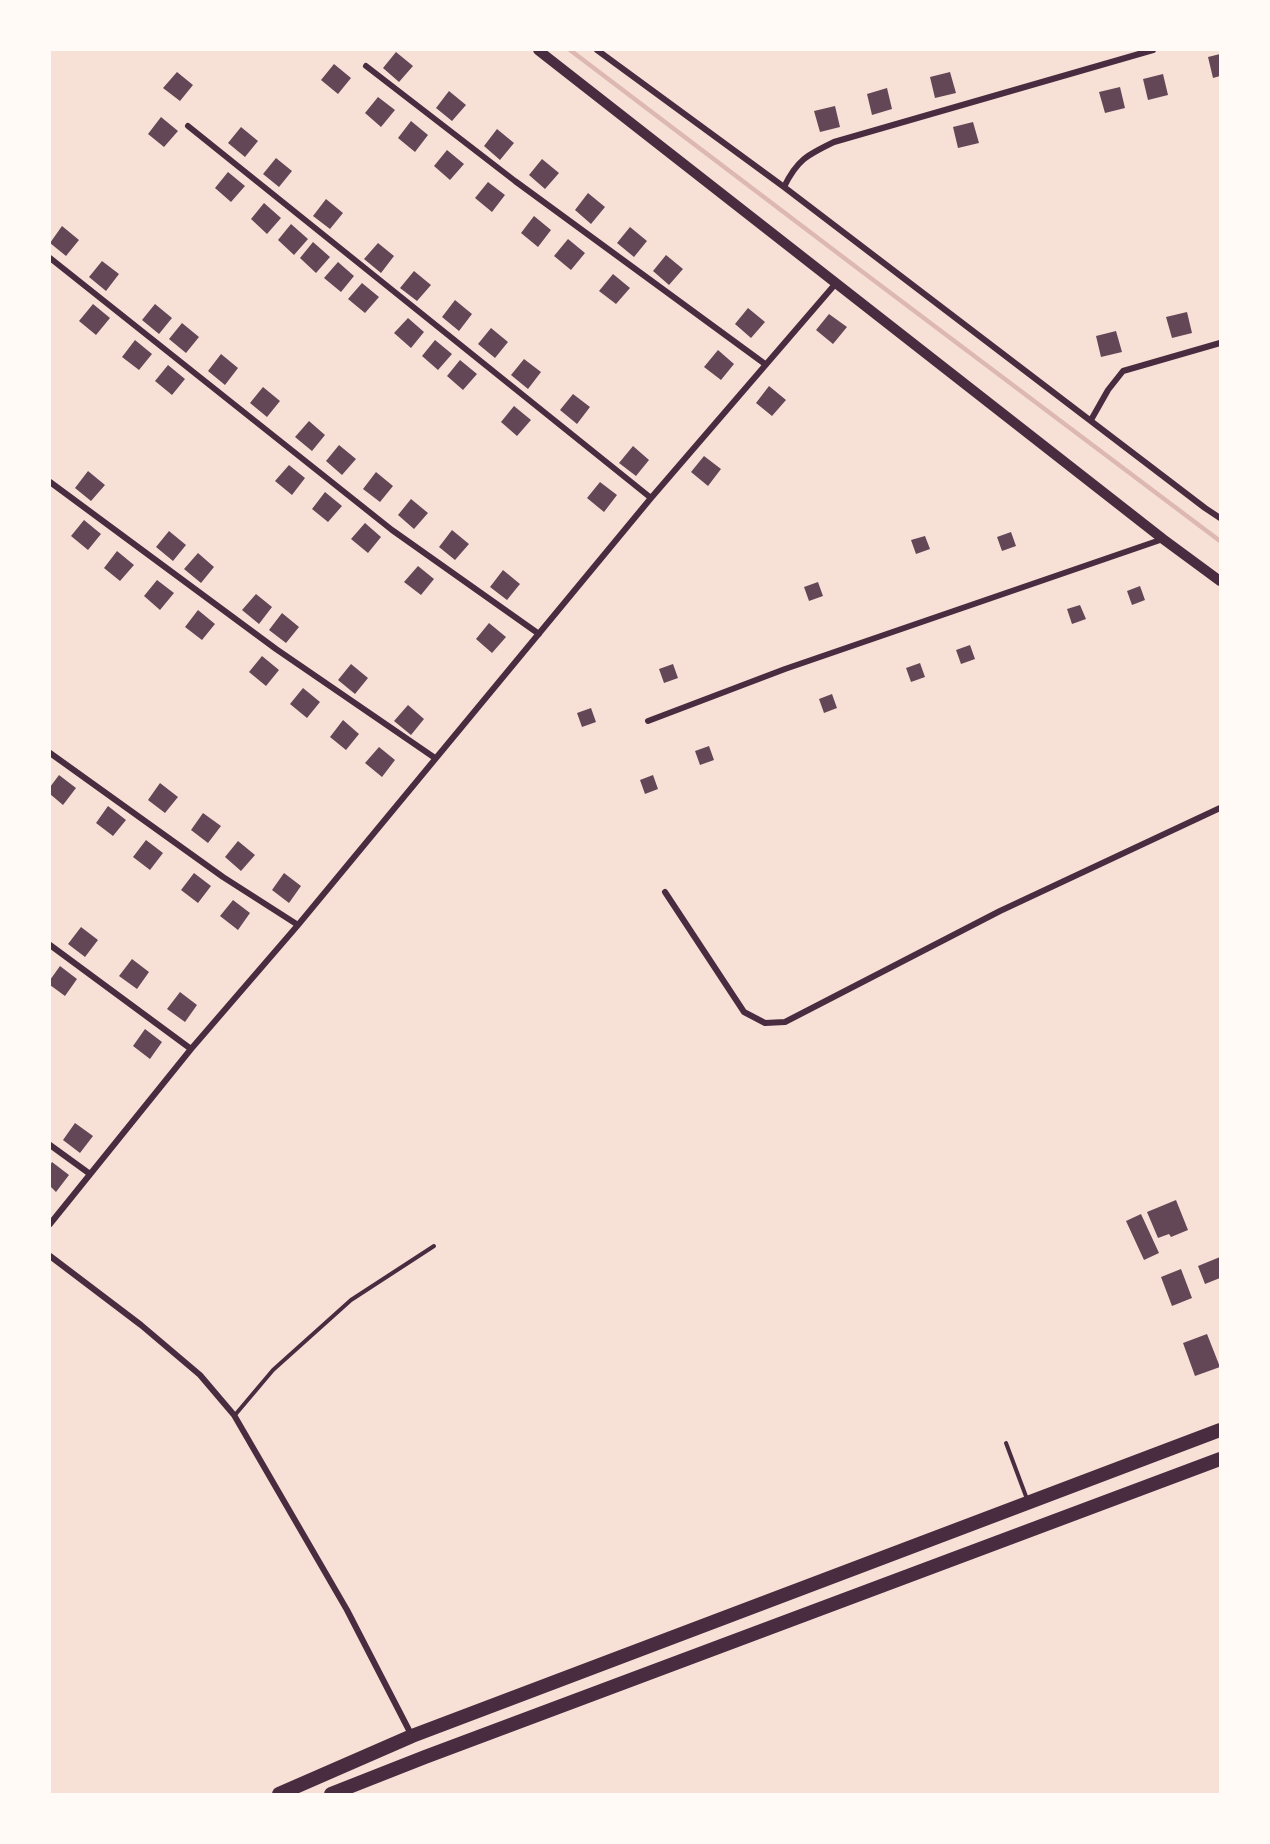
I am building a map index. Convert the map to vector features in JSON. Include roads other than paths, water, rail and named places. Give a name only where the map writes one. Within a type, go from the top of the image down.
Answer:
[{"type":"highway","points":[[279,1794],[412,1736],[1196,1439],[1216,1429]]},
{"type":"highway","points":[[331,1794],[424,1757],[1221,1459]]},
{"type":"highway","points":[[1028,1503],[1037,1528]]},
{"type":"street","points":[[538,50],[1164,539],[1221,581]]},
{"type":"street","points":[[597,50],[784,187],[1221,518]]},
{"type":"street","points":[[784,187],[793,169],[801,161],[810,153],[834,142],[1153,50]]},
{"type":"street","points":[[366,66],[515,181],[765,364]]},
{"type":"street","points":[[188,126],[651,498]]},
{"type":"street","points":[[50,258],[392,530],[538,634]]},
{"type":"street","points":[[50,1224],[191,1049],[298,925],[651,498],[837,282]]},
{"type":"street","points":[[1090,420],[1108,390],[1123,371],[1221,343]]},
{"type":"street","points":[[50,482],[276,649],[435,758]]},
{"type":"street","points":[[648,721],[786,669],[1164,539]]},
{"type":"street","points":[[50,753],[223,878],[298,925]]},
{"type":"street","points":[[665,892],[744,1012],[765,1023],[785,1022],[1000,911],[1221,808]]},
{"type":"street","points":[[50,945],[191,1049]]},
{"type":"street","points":[[50,1145],[90,1174]]},
{"type":"street","points":[[50,1256],[141,1325],[200,1375],[234,1415],[347,1610],[412,1736]]},
{"type":"lane","points":[[234,1415],[273,1370],[351,1300],[434,1246]]},
{"type":"lane","points":[[1006,1443],[1028,1503]]},
{"type":"waterway","points":[[570,50],[1220,541]]}]
